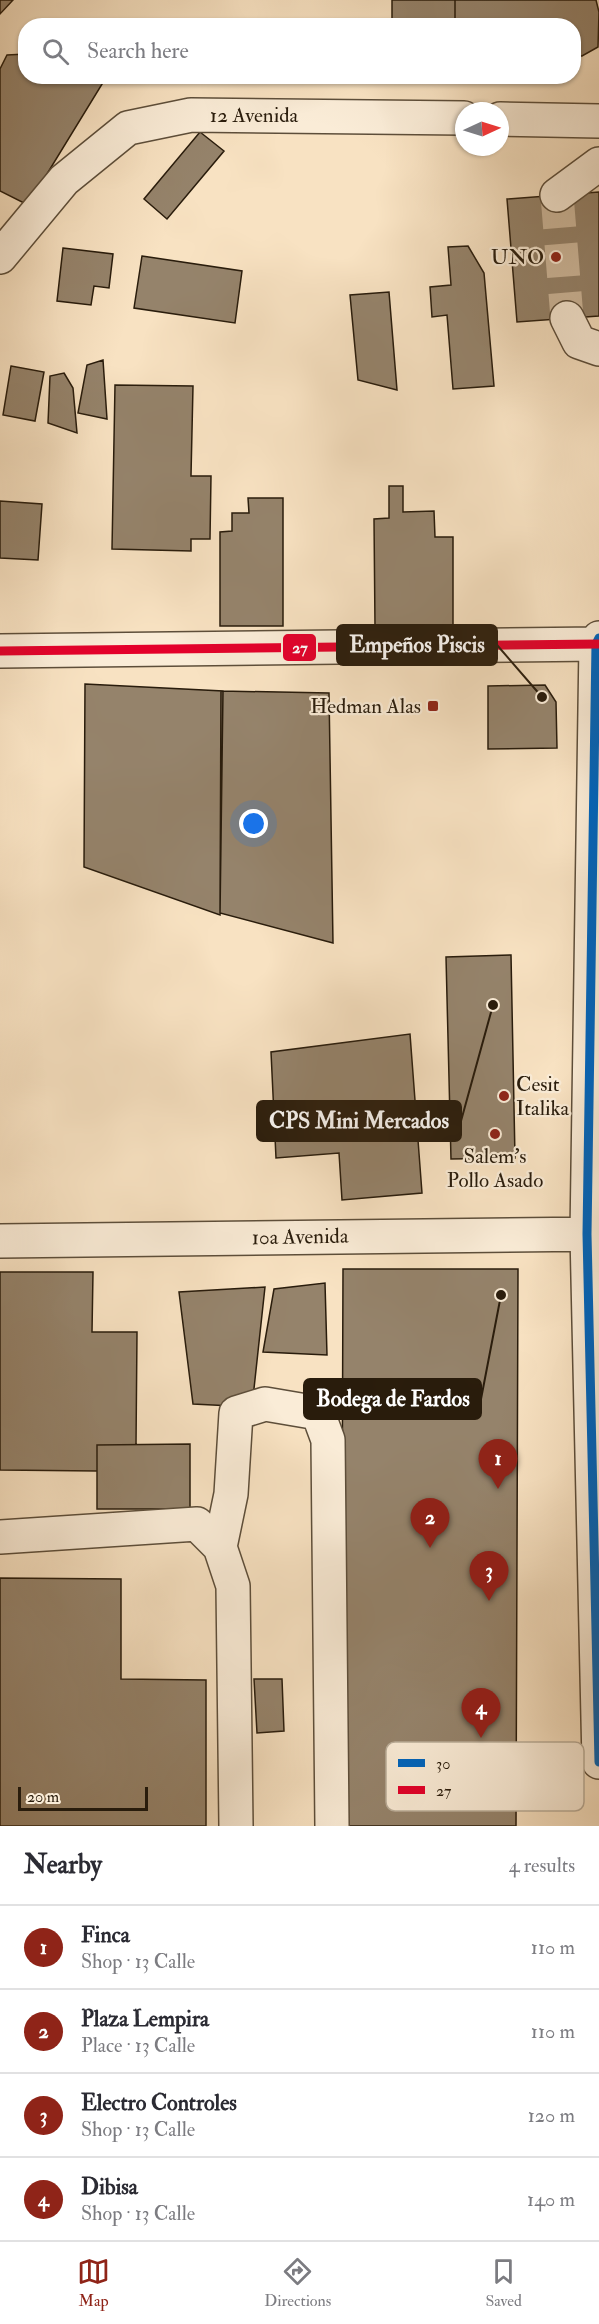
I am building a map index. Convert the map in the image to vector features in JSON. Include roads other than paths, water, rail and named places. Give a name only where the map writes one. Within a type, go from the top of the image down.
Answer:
[{"type":"street","name":"12 Avenida","points":[[0,257],[64,180],[128,128],[190,115],[455,118]]},
{"type":"street","points":[[509,119],[595,121],[595,167],[557,195]]},
{"type":"street","points":[[567,318],[579,342],[599,348]]},
{"type":"street","points":[[0,651],[598,642],[593,1234],[599,1762]]},
{"type":"street","name":"10a Avenida","points":[[0,1241],[593,1234]]},
{"type":"street","points":[[220,1547],[231,1494],[236,1413],[265,1404],[318,1413],[328,1440],[332,1826]]},
{"type":"street","points":[[0,1537],[197,1524],[220,1547],[232,1587],[236,1826]]},
{"type":"tunnel","points":[[557,195],[567,318]]},
{"type":"place","name":"UNO","points":[[556,257]]},
{"type":"place","name":"Empeños Piscis","points":[[542,697]]},
{"type":"place","name":"Hedman Alas","points":[[433,706]]},
{"type":"place","name":"CPS Mini Mercados","points":[[493,1005]]},
{"type":"place","name":"Cesit Italika","points":[[504,1096]]},
{"type":"place","name":"Salem's Pollo Asado","points":[[495,1134]]},
{"type":"place","name":"Bodega de Fardos","points":[[501,1295]]},
{"type":"place","name":"Finca","points":[[498,1489]]},
{"type":"place","name":"Plaza Lempira","points":[[430,1548]]},
{"type":"place","name":"Electro Controles","points":[[489,1601]]},
{"type":"place","name":"Dibisa","points":[[481,1738]]}]
